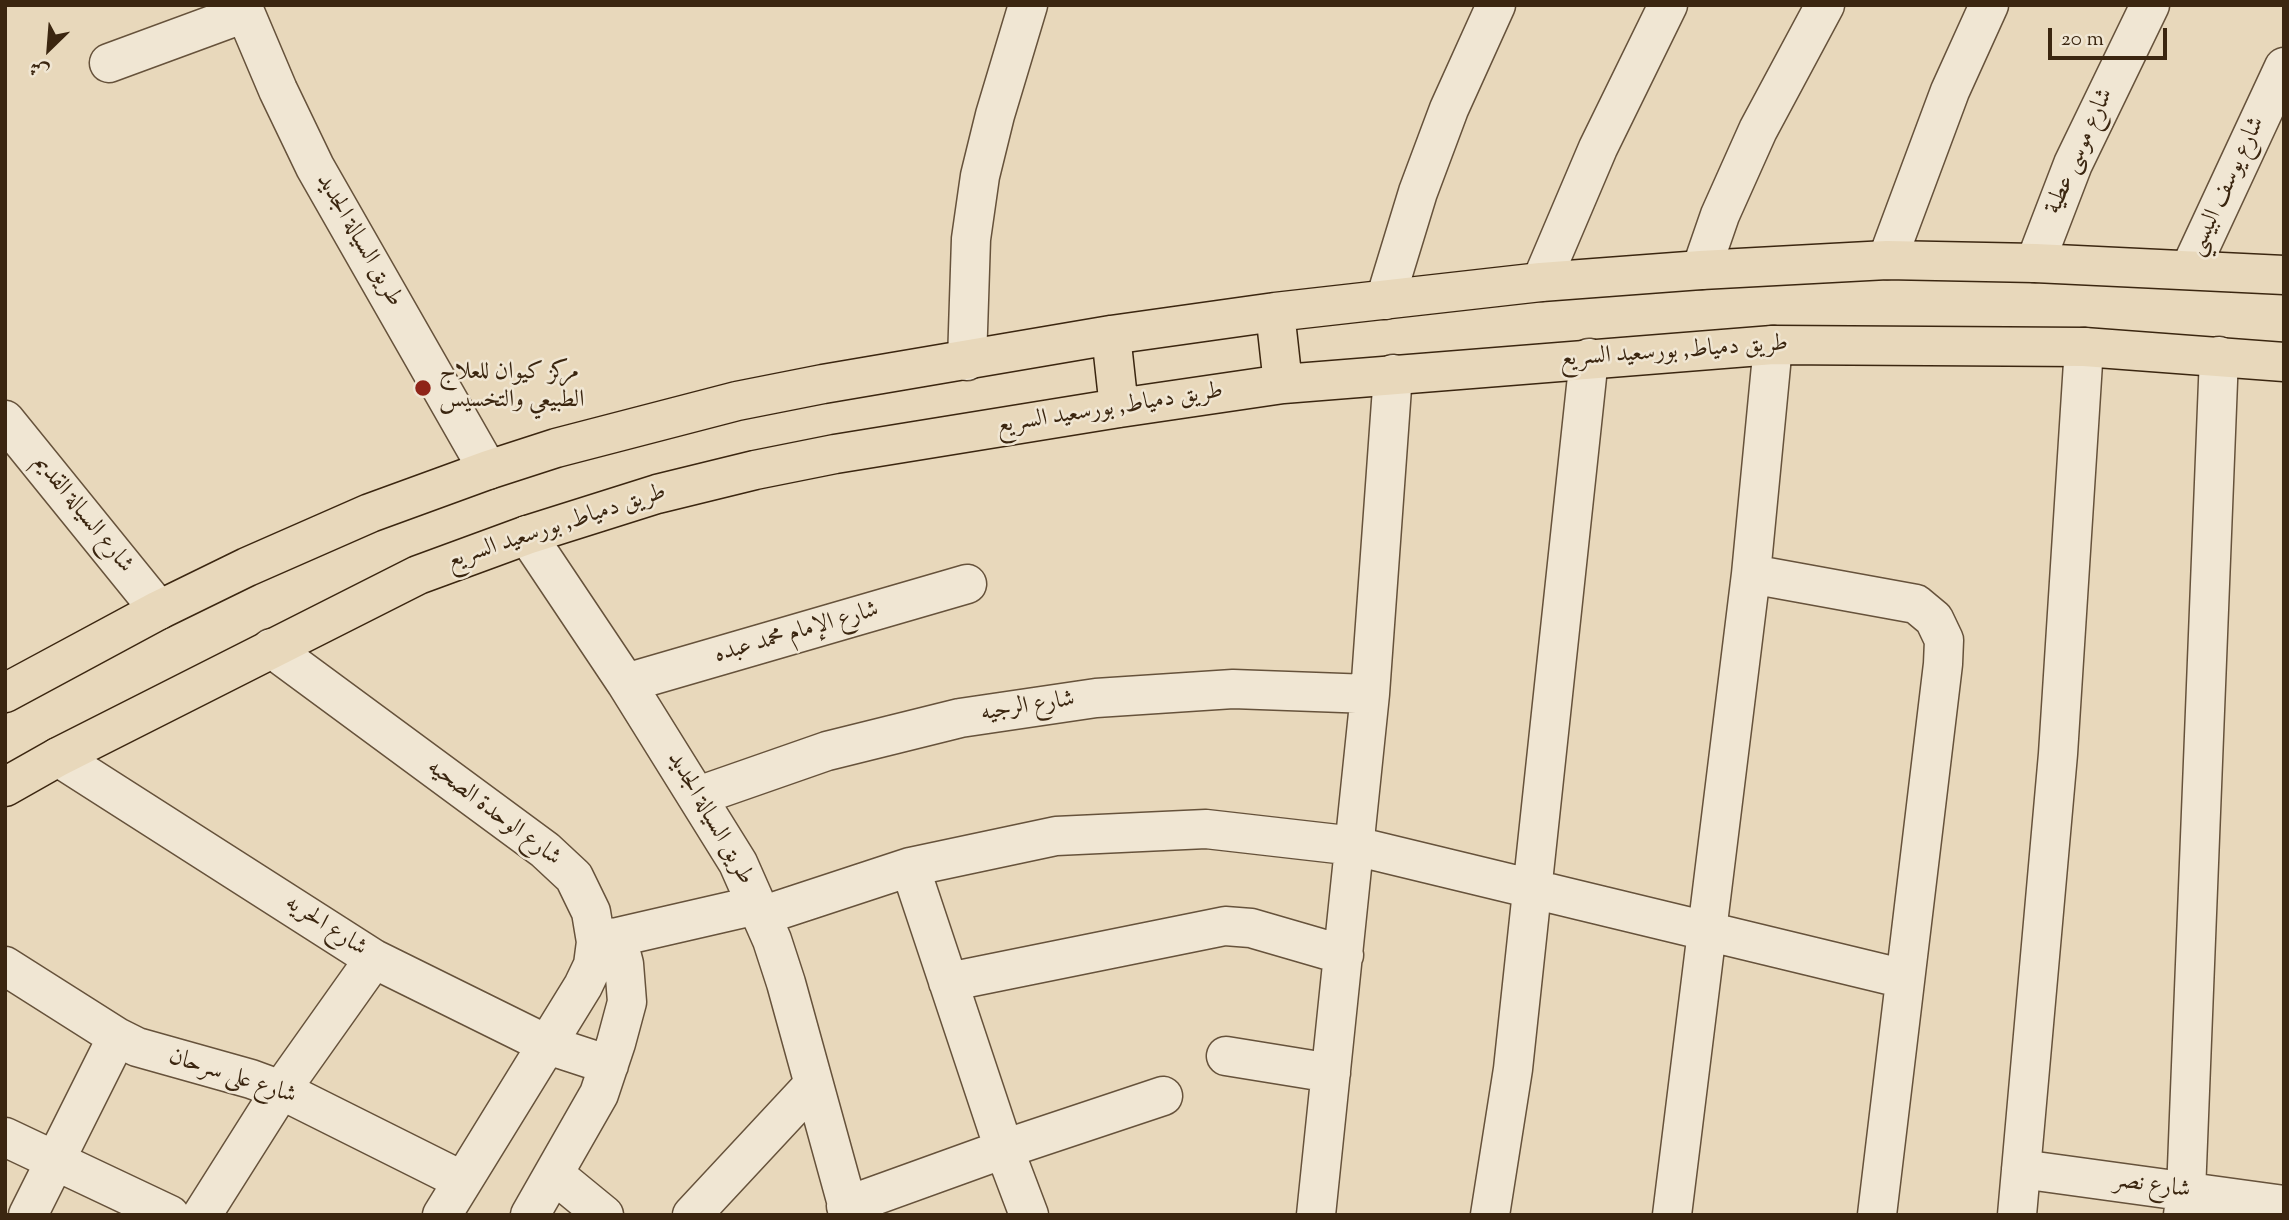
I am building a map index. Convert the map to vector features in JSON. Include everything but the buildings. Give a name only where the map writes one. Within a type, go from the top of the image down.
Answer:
[{"type":"highway","points":[[5,693],[247,566],[370,513],[556,448],[737,401],[1111,335],[1275,312],[1541,282],[1887,260],[2035,263],[2284,275]]},
{"type":"highway","points":[[1275,312],[1283,384]]},
{"type":"highway","points":[[1111,335],[1119,408]]},
{"type":"highway","name":"طريق دمياط, بورسعيد السريع","points":[[5,787],[58,757],[418,575],[527,535],[657,494],[835,454],[1283,384],[1393,373],[1773,345],[2084,347],[2284,362]]},
{"type":"street","points":[[967,361],[971,239],[980,176],[1028,5]]},
{"type":"street","points":[[1385,300],[1418,191],[1444,121],[1496,5]]},
{"type":"street","points":[[1541,282],[1598,148],[1668,5]]},
{"type":"street","points":[[1701,270],[1720,215],[1743,162],[1779,88],[1825,5]]},
{"type":"street","points":[[1887,260],[1950,91],[1989,5]]},
{"type":"street","name":"شارع موسى عطية","points":[[2035,263],[2073,164],[2150,5]]},
{"type":"street","points":[[109,63],[244,9]]},
{"type":"street","name":"طريق السيالة الجديد","points":[[244,9],[278,90],[315,167],[488,470]]},
{"type":"street","name":"شارع يوسف البيسي","points":[[2190,269],[2284,67]]},
{"type":"street","points":[[1672,1215],[1751,574],[1773,345]]},
{"type":"street","points":[[2017,1215],[2058,754],[2084,347]]},
{"type":"street","points":[[2184,1203],[2218,356]]},
{"type":"street","points":[[1490,1215],[1513,1069],[1589,358]]},
{"type":"street","points":[[1316,1215],[1370,694],[1393,373]]},
{"type":"street","name":"شارع السيالة القديم","points":[[5,420],[159,610]]},
{"type":"street","name":"طريق السيالة الجديد","points":[[527,535],[626,683],[738,863],[772,940],[786,983],[848,1210]]},
{"type":"street","points":[[1751,574],[1916,604],[1934,619],[1944,640],[1877,1215]]},
{"type":"street","name":"شارع الإمام محمد عبده","points":[[626,683],[967,584]]},
{"type":"street","name":"شارع الوحدة الصحيه","points":[[271,648],[545,850],[573,877],[606,940],[583,986],[548,1045],[442,1215]]},
{"type":"street","name":"شارع الرجيه","points":[[698,796],[827,751],[960,719],[1041,706],[1096,698],[1233,690],[1370,694]]},
{"type":"street","name":"شارع الحريه","points":[[58,757],[374,959],[548,1045],[609,1065]]},
{"type":"street","points":[[530,1215],[599,1094],[627,1002],[624,964],[606,940],[759,910],[910,867],[1056,836],[1206,829],[1355,846],[1905,979]]},
{"type":"street","points":[[910,867],[1004,1149],[1029,1215]]},
{"type":"street","points":[[948,982],[1225,926],[1251,928],[1344,955]]},
{"type":"street","points":[[202,1215],[281,1090],[374,959]]},
{"type":"street","name":"شارع على سرحان","points":[[5,966],[117,1037],[150,1051],[281,1090],[463,1181]]},
{"type":"street","points":[[29,1215],[117,1037]]},
{"type":"street","points":[[1226,1056],[1331,1073]]},
{"type":"street","points":[[692,1215],[813,1085]]},
{"type":"street","points":[[848,1210],[1004,1149],[1163,1096]]},
{"type":"street","points":[[5,1137],[170,1215]]},
{"type":"street","name":"شارع نصر","points":[[2021,1169],[2184,1203],[2284,1205]]},
{"type":"street","points":[[554,1174],[604,1215]]},
{"type":"place","name":"مركز كيوان للعلاج الطبيعي والتخسيس","points":[[423,388]]}]
